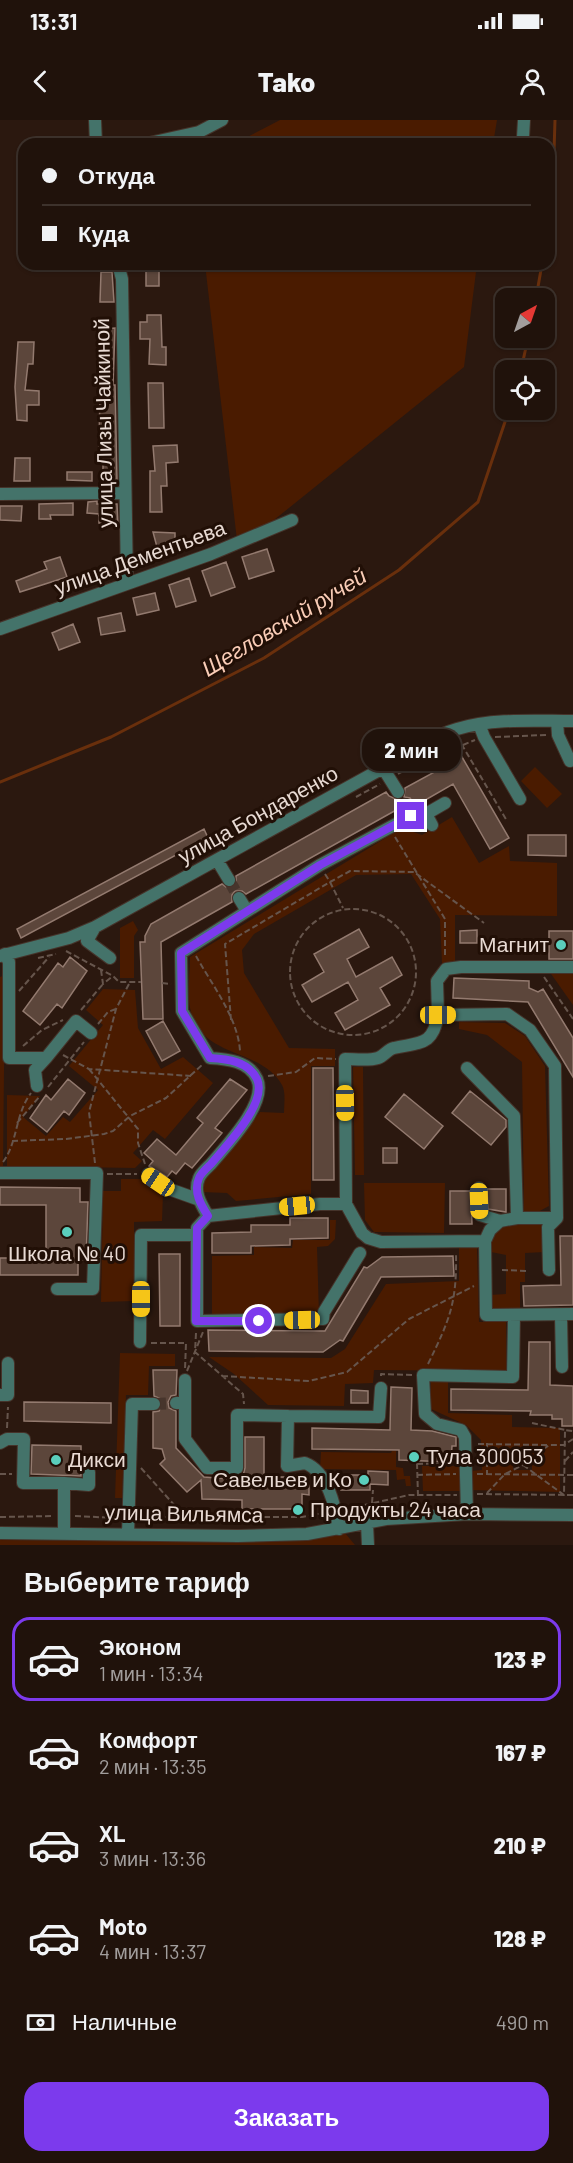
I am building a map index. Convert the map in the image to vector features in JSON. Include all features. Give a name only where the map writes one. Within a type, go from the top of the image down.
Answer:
[{"type":"street","points":[[95,120],[96,138]]},
{"type":"street","points":[[172,138],[199,132],[222,120]]},
{"type":"street","points":[[523,137],[524,120]]},
{"type":"street","name":"улица Лизы Чайкиной","points":[[120,270],[122,279],[127,582]]},
{"type":"street","points":[[0,494],[124,493]]},
{"type":"street","name":"улица Дементьева","points":[[0,630],[127,582],[211,554],[292,520]]},
{"type":"street","points":[[557,721],[558,735],[570,761]]},
{"type":"street","name":"улица Бондаренко","points":[[2,955],[69,938],[95,927],[217,860],[387,773],[424,742],[454,729],[479,724],[573,721]]},
{"type":"street","points":[[479,724],[484,737],[520,799]]},
{"type":"street","points":[[387,773],[398,792]]},
{"type":"street","points":[[197,1199],[199,1178],[259,1100],[261,1092],[257,1078],[241,1064],[229,1059],[210,1058],[182,1011],[181,953],[320,865],[389,827],[408,810],[429,820],[445,803]]},
{"type":"street","points":[[217,860],[229,880]]},
{"type":"street","points":[[239,898],[247,911]]},
{"type":"street","points":[[95,927],[87,941],[110,958]]},
{"type":"street","points":[[2,955],[9,962],[9,1058],[46,1058]]},
{"type":"street","points":[[485,1241],[381,1242],[368,1238],[362,1233],[346,1204],[345,1059],[378,1058],[392,1048],[408,1047],[428,1040],[436,1029],[437,981],[446,969],[573,967]]},
{"type":"street","points":[[438,1015],[507,1014],[530,1030],[555,1066],[557,1218],[548,1227],[549,1270]]},
{"type":"street","points":[[37,1086],[35,1070],[76,1021],[91,1033]]},
{"type":"street","points":[[467,1068],[514,1116],[517,1218]]},
{"type":"street","points":[[0,1173],[97,1173],[93,1289],[57,1289]]},
{"type":"street","points":[[148,1174],[169,1189],[197,1199],[208,1216]]},
{"type":"street","points":[[479,1188],[480,1215],[500,1221],[517,1218],[557,1218]]},
{"type":"street","points":[[346,1204],[320,1204],[208,1216],[197,1228],[196,1321],[323,1320],[324,1312],[360,1253]]},
{"type":"street","points":[[500,1221],[490,1230],[485,1241],[486,1315],[567,1314],[562,1367]]},
{"type":"street","points":[[140,1342],[141,1234],[197,1235]]},
{"type":"street","points":[[467,1514],[465,1437],[461,1430],[437,1424],[424,1414],[423,1375],[513,1377],[513,1315]]},
{"type":"street","points":[[4,1395],[8,1363]]},
{"type":"street","points":[[185,1380],[180,1403],[185,1439],[207,1468],[237,1467],[237,1415],[380,1417],[381,1388]]},
{"type":"street","points":[[128,1534],[132,1404],[154,1404]]},
{"type":"street","points":[[288,1416],[287,1466],[305,1463],[314,1467],[321,1474],[336,1511],[339,1529]]},
{"type":"street","points":[[2,1441],[24,1439],[23,1483],[89,1485],[89,1472]]},
{"type":"street","points":[[64,1483],[64,1532]]},
{"type":"street","name":"улица Вильямса","points":[[0,1533],[64,1532],[238,1536],[307,1534],[386,1519],[467,1514],[573,1515]]},
{"type":"street","points":[[367,1524],[368,1545]]},
{"type":"path","points":[[484,737],[558,735]]},
{"type":"path","points":[[348,801],[387,773],[455,742],[462,745],[507,821]]},
{"type":"path","points":[[389,827],[414,872],[445,919],[446,969]]},
{"type":"path","points":[[320,865],[343,908]]},
{"type":"path","points":[[231,1020],[225,944],[350,871],[414,872],[484,923]]},
{"type":"path","points":[[343,908],[370,911],[394,923],[406,937],[414,953],[417,971],[411,997],[396,1019],[381,1029],[360,1035],[338,1034],[318,1025],[302,1010],[292,991],[290,980],[289,969],[294,948],[305,929],[322,915],[343,908]]},
{"type":"path","points":[[30,959],[49,957],[87,941]]},
{"type":"path","points":[[191,946],[239,1037],[241,1064]]},
{"type":"path","points":[[64,950],[119,982],[141,982]]},
{"type":"path","points":[[10,1002],[49,957]]},
{"type":"path","points":[[537,967],[573,1019]]},
{"type":"path","points":[[101,970],[103,984]]},
{"type":"path","points":[[80,1011],[112,976]]},
{"type":"path","points":[[46,1058],[64,1054],[98,1077],[138,1129],[138,1143],[148,1174],[97,1173],[89,1112],[98,1077],[116,1009],[130,982]]},
{"type":"path","points":[[17,1123],[108,1012],[116,1009]]},
{"type":"path","points":[[9,1058],[42,1030],[71,1016]]},
{"type":"path","points":[[12,1141],[92,1136],[113,1131],[130,1116],[166,1098],[210,1058]]},
{"type":"path","points":[[257,1078],[296,1072],[315,1058],[345,1059]]},
{"type":"path","points":[[89,1069],[191,1076]]},
{"type":"path","points":[[0,1166],[8,1154],[23,1104],[37,1086]]},
{"type":"path","points":[[381,1388],[381,1374],[423,1375],[452,1314],[455,1297],[456,1241]]},
{"type":"path","points":[[502,1270],[528,1271]]},
{"type":"path","points":[[222,1376],[309,1381],[347,1372],[409,1319],[455,1297],[486,1278]]},
{"type":"path","points":[[195,1352],[196,1321]]},
{"type":"path","points":[[140,1342],[186,1343],[185,1378],[204,1332],[217,1322]]},
{"type":"path","points":[[195,1352],[243,1394],[246,1416]]},
{"type":"path","points":[[2,1441],[4,1395]]},
{"type":"path","points":[[532,1424],[573,1431]]},
{"type":"path","points":[[564,1495],[565,1430]]},
{"type":"path","points":[[478,1443],[564,1445],[573,1439]]},
{"type":"path","points":[[486,1443],[487,1474]]},
{"type":"path","points":[[487,1493],[505,1474],[523,1465],[549,1445]]},
{"type":"path","points":[[564,1461],[573,1452]]},
{"type":"path","points":[[418,1496],[417,1463],[452,1463]]},
{"type":"path","points":[[523,1465],[540,1475],[564,1495]]},
{"type":"path","points":[[140,1467],[186,1517]]},
{"type":"path","points":[[417,1475],[573,1475]]},
{"type":"path","points":[[372,1503],[373,1490]]},
{"type":"path","points":[[0,1517],[302,1517],[392,1497],[487,1493],[573,1495]]},
{"type":"shaded area","points":[[280,120],[497,120],[494,138],[246,138]]},
{"type":"shaded area","points":[[206,270],[476,270],[464,367],[238,549]]},
{"type":"shaded area","points":[[535,767],[562,794],[547,808],[521,781]]},
{"type":"shaded area","points":[[452,817],[479,863],[509,846],[510,861],[557,863],[557,916],[455,915],[455,963],[442,963],[440,919],[411,874],[356,875],[254,934],[242,950],[244,973],[289,1048],[335,1049],[335,1066],[311,1066],[311,1194],[236,1201],[227,1193],[202,1192],[202,1184],[260,1112],[284,1113],[284,1095],[282,1085],[272,1073],[260,1064],[218,1045],[206,1037],[196,1025],[189,1002],[190,957],[402,828],[422,835]]},
{"type":"shaded area","points":[[133,921],[138,930],[134,936],[134,978],[120,978],[120,928]]},
{"type":"shaded area","points":[[549,971],[573,972],[573,1005]]},
{"type":"shaded area","points":[[5,975],[3,1166],[0,1166],[0,977]]},
{"type":"shaded area","points":[[103,989],[135,990],[138,1028],[161,1069],[183,1057],[213,1083],[165,1139],[153,1130],[133,1153],[142,1161],[135,1168],[7,1166],[7,1095],[40,1096],[23,1117],[46,1136],[63,1117],[70,1122],[98,1090],[69,1066],[103,1025],[86,1010]]},
{"type":"shaded area","points":[[459,1022],[505,1023],[525,1036],[545,1066],[549,1206],[534,1214],[524,1214],[522,1062],[487,1035],[459,1029]]},
{"type":"shaded area","points":[[353,1067],[363,1067],[364,1175],[355,1175]]},
{"type":"shaded area","points":[[121,1179],[141,1179],[163,1193],[162,1221],[134,1222],[134,1301],[101,1302],[103,1191],[121,1191]]},
{"type":"shaded area","points":[[364,1183],[445,1183],[444,1233],[374,1232],[365,1220]]},
{"type":"shaded area","points":[[330,1220],[336,1220],[335,1239],[328,1246],[317,1247],[319,1315],[212,1314],[212,1256],[254,1255],[254,1247],[292,1248],[293,1240],[330,1240]]},
{"type":"shaded area","points":[[544,1222],[545,1252],[525,1253],[525,1282],[520,1282],[520,1310],[490,1310],[489,1295],[506,1294],[506,1255],[491,1252],[489,1237],[506,1223]]},
{"type":"shaded area","points":[[459,1247],[477,1247],[479,1322],[506,1322],[506,1371],[374,1370],[373,1383],[345,1384],[344,1406],[268,1405],[234,1374],[209,1357],[331,1358],[345,1349],[386,1284],[459,1281]]},
{"type":"shaded area","points":[[120,1353],[175,1354],[175,1366],[149,1366],[148,1395],[126,1395],[122,1498],[115,1498]]},
{"type":"shaded area","points":[[431,1379],[448,1379],[448,1413],[512,1415],[512,1427],[560,1428],[560,1492],[470,1490],[470,1471],[482,1470],[481,1440],[466,1425],[431,1409]],"holes":[[[513,1448],[532,1448],[532,1470],[513,1470]]]},
{"type":"shaded area","points":[[396,1451],[396,1467],[403,1468],[404,1476],[410,1476],[411,1486],[406,1486],[405,1479],[397,1480],[396,1470],[320,1469],[321,1452],[391,1453]]},
{"type":"shaded area","points":[[422,1466],[463,1466],[463,1491],[423,1491]]},
{"type":"shaded area","points":[[345,1533],[355,1545],[0,1545],[0,1540],[274,1542]]},
{"type":"building","points":[[146,270],[159,270],[159,286],[146,286]]},
{"type":"building","points":[[101,272],[112,272],[114,302],[100,302]]},
{"type":"building","points":[[147,315],[161,315],[162,347],[166,347],[166,365],[149,364],[150,339],[140,339],[140,322],[147,322]]},
{"type":"building","points":[[115,328],[113,385],[115,385],[117,480],[103,480],[103,448],[99,448],[101,329]]},
{"type":"building","points":[[18,342],[34,342],[33,364],[28,364],[25,390],[39,391],[39,405],[27,405],[27,421],[17,420],[15,387]]},
{"type":"building","points":[[148,383],[163,383],[164,428],[149,428]]},
{"type":"building","points":[[177,445],[178,462],[166,463],[167,486],[161,486],[162,512],[150,512],[150,471],[155,471],[153,446]]},
{"type":"building","points":[[15,458],[30,458],[30,481],[14,481]]},
{"type":"building","points":[[67,472],[92,472],[92,481],[67,480]]},
{"type":"building","points":[[97,501],[97,504],[117,504],[118,524],[99,523],[99,514],[87,513],[88,502]]},
{"type":"building","points":[[73,503],[73,515],[50,515],[51,519],[39,519],[39,504]]},
{"type":"building","points":[[0,506],[22,506],[21,521],[0,520]]},
{"type":"building","points":[[153,532],[175,533],[175,548],[157,547]]},
{"type":"building","points":[[267,549],[274,571],[249,579],[242,557]]},
{"type":"building","points":[[60,557],[67,577],[20,592],[16,581],[47,569],[44,562]]},
{"type":"building","points":[[226,562],[235,587],[211,596],[202,571]]},
{"type":"building","points":[[189,578],[196,601],[176,607],[169,585]]},
{"type":"building","points":[[155,593],[159,610],[137,615],[133,598]]},
{"type":"building","points":[[121,613],[125,631],[101,635],[98,618]]},
{"type":"building","points":[[73,624],[80,642],[59,650],[52,633]]},
{"type":"building","points":[[462,757],[509,838],[490,849],[453,784],[415,806],[410,798],[404,797],[405,788]]},
{"type":"building","points":[[386,792],[398,800],[398,809],[246,894],[242,891],[235,891],[232,895],[232,902],[161,942],[163,1019],[143,1019],[140,942],[145,942],[145,936],[151,924],[222,884],[226,887],[233,887],[236,883],[236,876]]},
{"type":"building","points":[[204,829],[208,838],[21,938],[17,929]]},
{"type":"building","points":[[528,835],[566,835],[566,856],[528,855]]},
{"type":"building","points":[[359,929],[369,947],[347,959],[356,977],[392,957],[402,975],[380,988],[390,1005],[345,1030],[335,1013],[358,1000],[348,982],[312,1002],[302,985],[324,972],[314,954]]},
{"type":"building","points":[[477,930],[477,943],[460,943],[460,931]]},
{"type":"building","name":"Магнит","points":[[549,931],[573,931],[573,959],[549,959]]},
{"type":"building","points":[[70,957],[87,971],[62,1008],[57,1004],[40,1025],[23,1011],[58,963],[63,967]]},
{"type":"building","points":[[454,978],[529,981],[529,988],[538,992],[543,989],[573,1038],[573,1077],[528,1002],[453,998]]},
{"type":"building","points":[[163,1021],[180,1051],[162,1061],[146,1031]]},
{"type":"building","points":[[313,1068],[333,1068],[334,1180],[313,1180]]},
{"type":"building","points":[[68,1079],[85,1093],[69,1115],[64,1111],[47,1132],[30,1118],[46,1095],[51,1100]]},
{"type":"building","points":[[230,1079],[247,1090],[215,1128],[222,1133],[192,1168],[185,1163],[176,1174],[172,1171],[167,1177],[149,1166],[153,1161],[144,1153],[157,1139],[176,1155],[203,1123],[197,1118]]},
{"type":"building","points":[[470,1091],[506,1120],[506,1127],[491,1145],[452,1113]]},
{"type":"building","points":[[404,1094],[443,1126],[424,1149],[385,1117]]},
{"type":"building","points":[[383,1148],[397,1148],[397,1163],[383,1163]]},
{"type":"building","name":"Школа № 40","points":[[0,1187],[80,1188],[80,1202],[88,1202],[86,1260],[78,1260],[78,1275],[0,1275],[0,1258],[46,1258],[46,1205],[0,1205]]},
{"type":"building","points":[[487,1189],[506,1189],[506,1212],[488,1209]]},
{"type":"building","points":[[450,1191],[471,1191],[472,1224],[450,1224]]},
{"type":"building","points":[[290,1218],[328,1218],[328,1238],[290,1239],[290,1245],[251,1246],[251,1253],[212,1253],[212,1233],[251,1232],[251,1225],[290,1225]]},
{"type":"building","points":[[560,1236],[573,1236],[573,1305],[524,1306],[523,1286],[561,1285]]},
{"type":"building","points":[[159,1254],[180,1254],[180,1326],[160,1326]]},
{"type":"building","points":[[453,1256],[454,1276],[381,1277],[343,1341],[340,1340],[323,1352],[209,1351],[208,1330],[325,1331],[364,1267],[367,1268],[382,1257]]},
{"type":"building","points":[[529,1342],[550,1342],[550,1385],[573,1386],[573,1426],[562,1426],[562,1419],[552,1419],[552,1415],[530,1415],[531,1411],[451,1410],[451,1389],[528,1390]]},
{"type":"building","points":[[153,1370],[177,1370],[176,1395],[171,1396],[168,1402],[169,1408],[176,1411],[176,1448],[204,1477],[242,1480],[245,1468],[245,1437],[264,1437],[264,1477],[302,1477],[302,1485],[309,1485],[309,1495],[302,1494],[302,1513],[293,1513],[293,1509],[242,1509],[242,1500],[202,1499],[201,1480],[187,1492],[160,1464],[165,1459],[162,1449],[153,1448],[153,1412],[159,1411],[162,1405],[161,1399],[154,1396]]},
{"type":"building","points":[[391,1387],[412,1388],[411,1430],[432,1431],[456,1437],[456,1446],[452,1446],[451,1462],[399,1460],[399,1450],[312,1449],[312,1428],[390,1430]]},
{"type":"building","points":[[351,1390],[368,1391],[368,1403],[351,1403]]},
{"type":"building","points":[[24,1402],[111,1403],[111,1423],[24,1421]]},
{"type":"building","name":"Дикси","points":[[32,1445],[81,1446],[81,1476],[31,1474]]},
{"type":"building","name":"Савельев и Ко","points":[[368,1471],[388,1472],[388,1485],[370,1484],[370,1490],[341,1490],[341,1475],[368,1475]]},
{"type":"waterway","name":"Щегловский ручей","points":[[554,138],[555,120]]},
{"type":"waterway","name":"Щегловский ручей","points":[[538,288],[541,270]]},
{"type":"waterway","name":"Щегловский ручей","points":[[523,360],[526,348]]},
{"type":"waterway","name":"Щегловский ручей","points":[[0,782],[111,737],[264,658],[399,570],[478,502],[506,420]]},
{"type":"tunnel","points":[[229,880],[239,898]]},
{"type":"tunnel","points":[[154,1404],[176,1403]]},
{"type":"place","name":"Магнит","points":[[561,945]]},
{"type":"place","name":"Школа № 40","points":[[67,1232]]},
{"type":"place","name":"Тула 300053","points":[[414,1457]]},
{"type":"place","name":"Дикси","points":[[56,1460]]},
{"type":"place","name":"Савельев и Ко","points":[[364,1480]]},
{"type":"place","name":"Продукты 24 часа","points":[[298,1510]]},
{"type":"route","points":[[259,1321],[196,1321],[197,1228],[208,1216],[197,1199],[199,1178],[254,1109],[261,1092],[257,1078],[248,1067],[229,1059],[210,1058],[190,1026],[182,1011],[181,953],[320,865],[411,816]]}]
